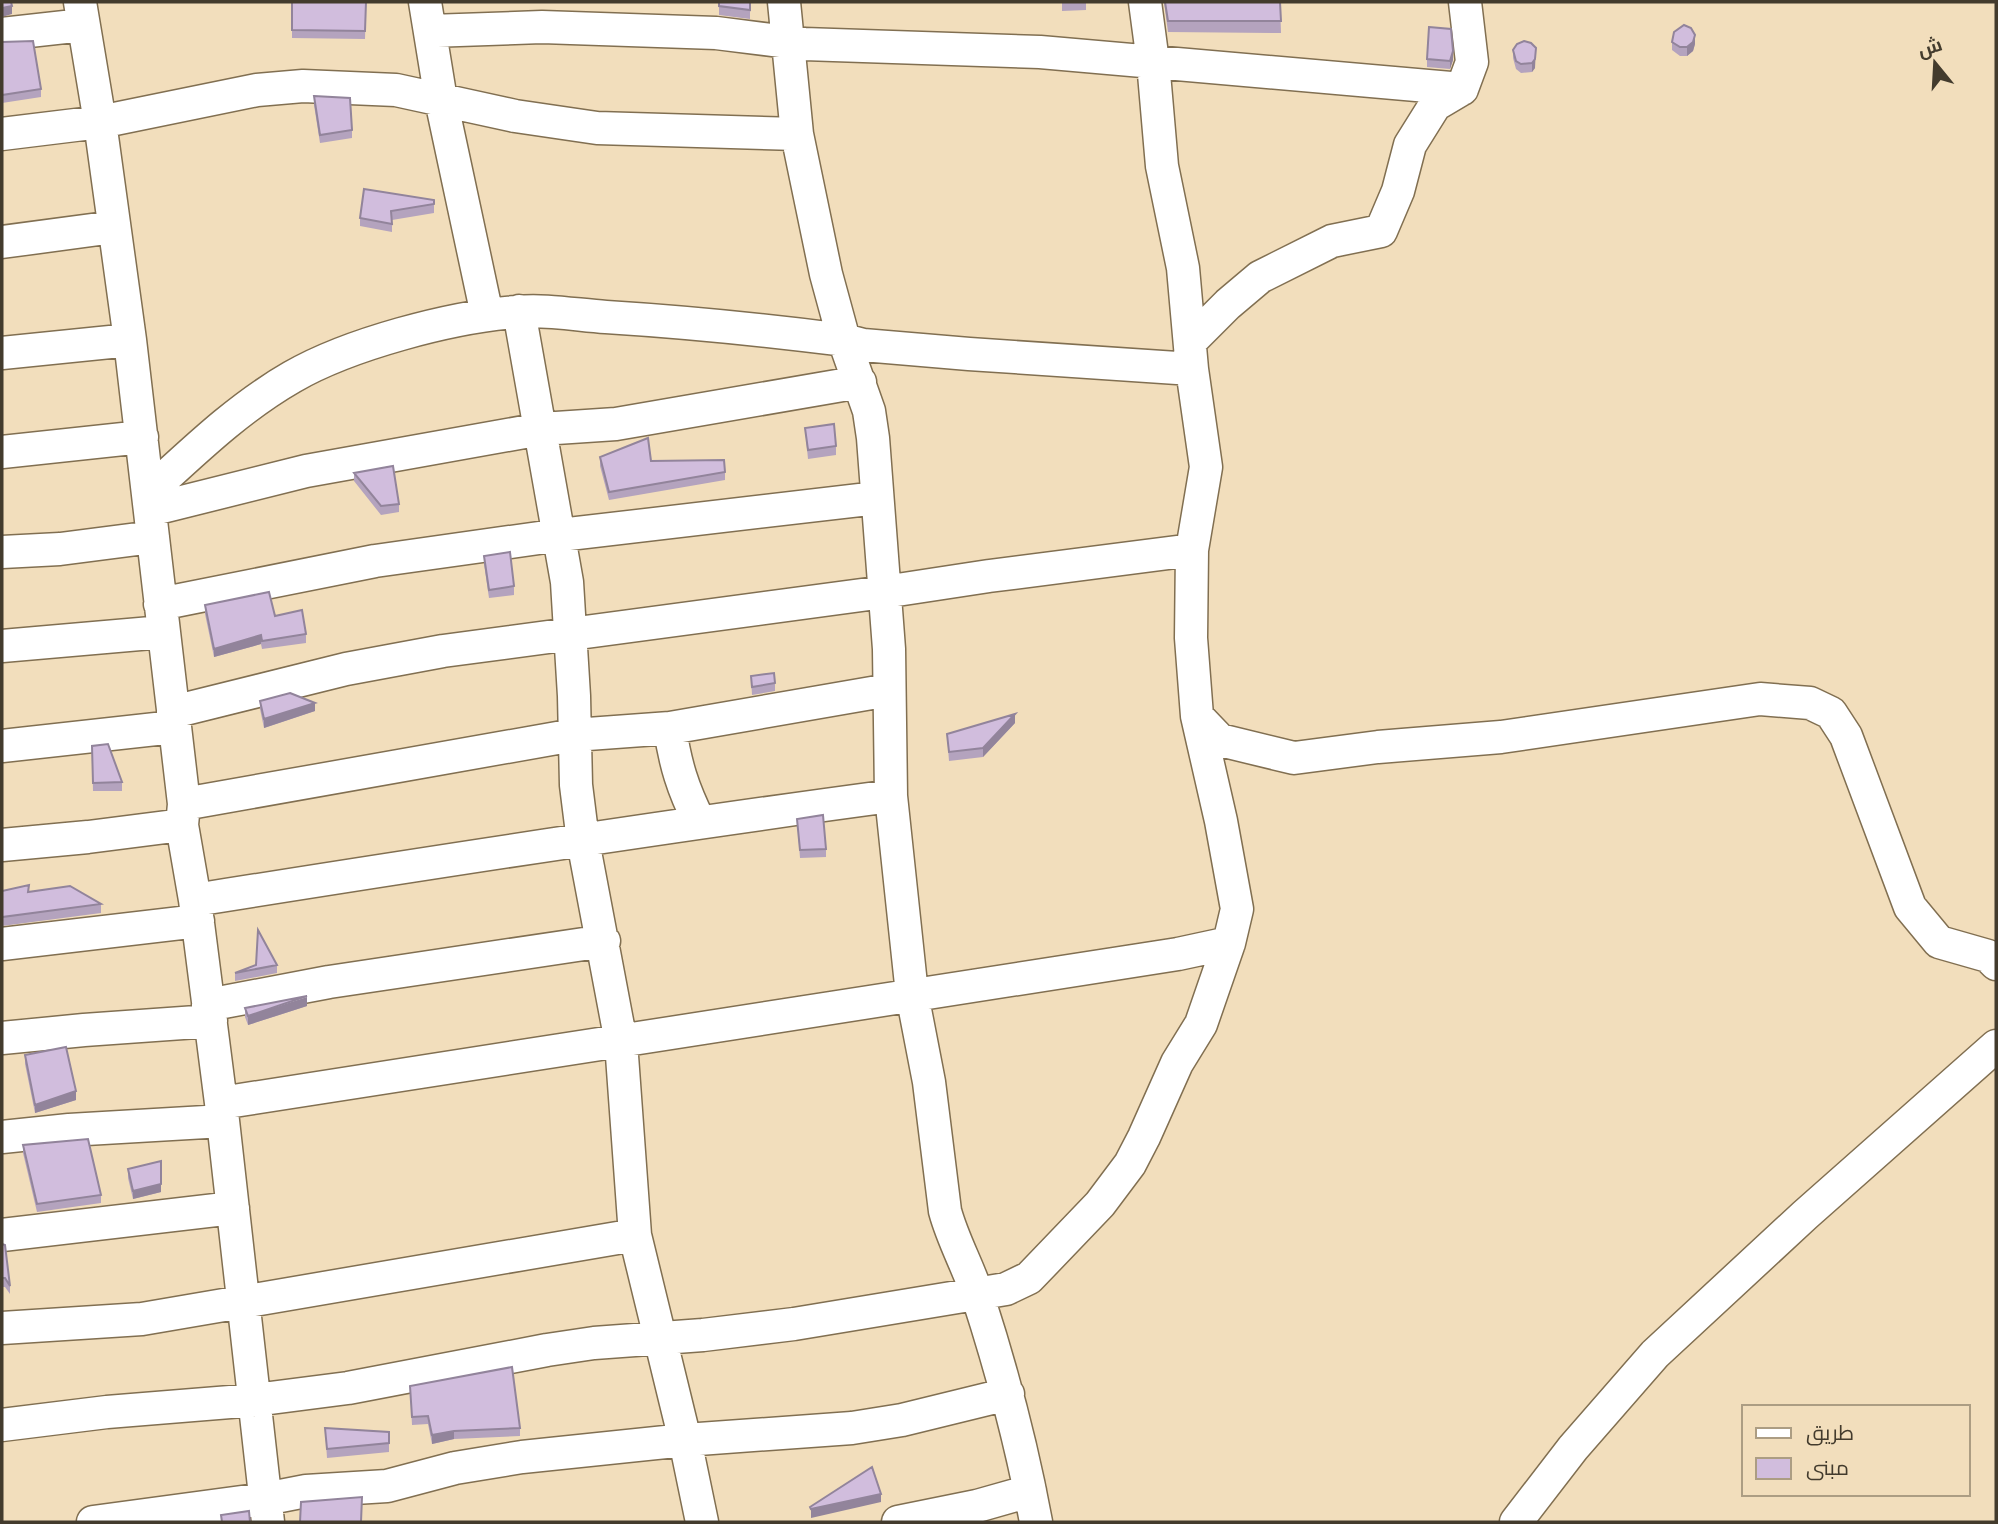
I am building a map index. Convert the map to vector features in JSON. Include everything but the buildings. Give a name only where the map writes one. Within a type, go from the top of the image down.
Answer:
[{"type":"street","points":[[784,2],[797,134],[826,274],[844,340],[869,411],[873,438],[890,690],[891,796],[912,994],[929,1082],[944,1212],[977,1294],[1008,1394],[1036,1522]]},
{"type":"street","points":[[2,1425],[348,1388],[547,1350],[793,1324],[1006,1289],[1029,1278],[1100,1203],[1130,1164],[1177,1063],[1201,1024],[1229,943],[1237,909],[1221,821],[1197,716],[1191,638],[1192,550],[1206,467],[1191,356],[1183,268],[1162,166],[1145,2]]},
{"type":"street","points":[[1191,356],[1228,304],[1260,277],[1332,241],[1381,231],[1398,191],[1410,145],[1435,105],[1462,89],[1472,62],[1465,2]]},
{"type":"street","points":[[2,34],[82,13],[100,122],[142,437],[183,815],[222,1112],[267,1511]]},
{"type":"street","points":[[487,315],[442,100],[428,17],[542,27],[716,33],[804,44],[1040,52],[1462,89]]},
{"type":"street","points":[[2,134],[100,122],[257,90],[303,86],[396,90],[515,116],[597,128],[797,134]]},
{"type":"street","points":[[2,242],[114,228]]},
{"type":"street","points":[[150,513],[223,425],[290,378],[318,363],[384,340],[487,315],[519,311],[703,323],[844,340],[863,345],[996,356],[1191,356]]},
{"type":"street","points":[[519,311],[567,582],[576,785],[583,841],[621,1042],[635,1236],[685,1440],[702,1522]]},
{"type":"street","points":[[2,353],[130,340]]},
{"type":"street","points":[[2,552],[60,548],[150,513],[306,471],[541,429],[616,424],[860,382]]},
{"type":"street","points":[[2,452],[142,437]]},
{"type":"street","points":[[2,646],[162,618],[374,561],[877,498]]},
{"type":"street","points":[[2,746],[174,720],[358,667],[443,650],[1192,550]]},
{"type":"street","points":[[2,845],[88,837],[574,735],[670,728],[890,690]]},
{"type":"street","points":[[1197,716],[1220,740],[1294,758],[1378,747],[1501,737],[1760,699],[1810,703],[1830,713],[1846,736],[1910,907],[1939,942],[1989,956],[1996,964]]},
{"type":"street","points":[[670,728],[674,761],[683,789],[699,821]]},
{"type":"street","points":[[2,944],[196,911],[397,866],[583,841],[699,821],[891,796]]},
{"type":"street","points":[[2,1038],[210,1013],[329,982],[604,941]]},
{"type":"street","points":[[2,1137],[222,1112],[712,1025],[1178,954],[1229,943]]},
{"type":"street","points":[[1516,1522],[1573,1448],[1655,1354],[1805,1215],[1996,1046]]},
{"type":"street","points":[[2,1235],[233,1208]]},
{"type":"street","points":[[2,1328],[111,1323],[244,1304],[635,1236]]},
{"type":"street","points":[[93,1522],[267,1511],[306,1491],[387,1486],[455,1468],[522,1457],[685,1440],[852,1428],[902,1420],[1008,1394]]},
{"type":"street","points":[[898,1522],[977,1506],[1031,1491]]}]
